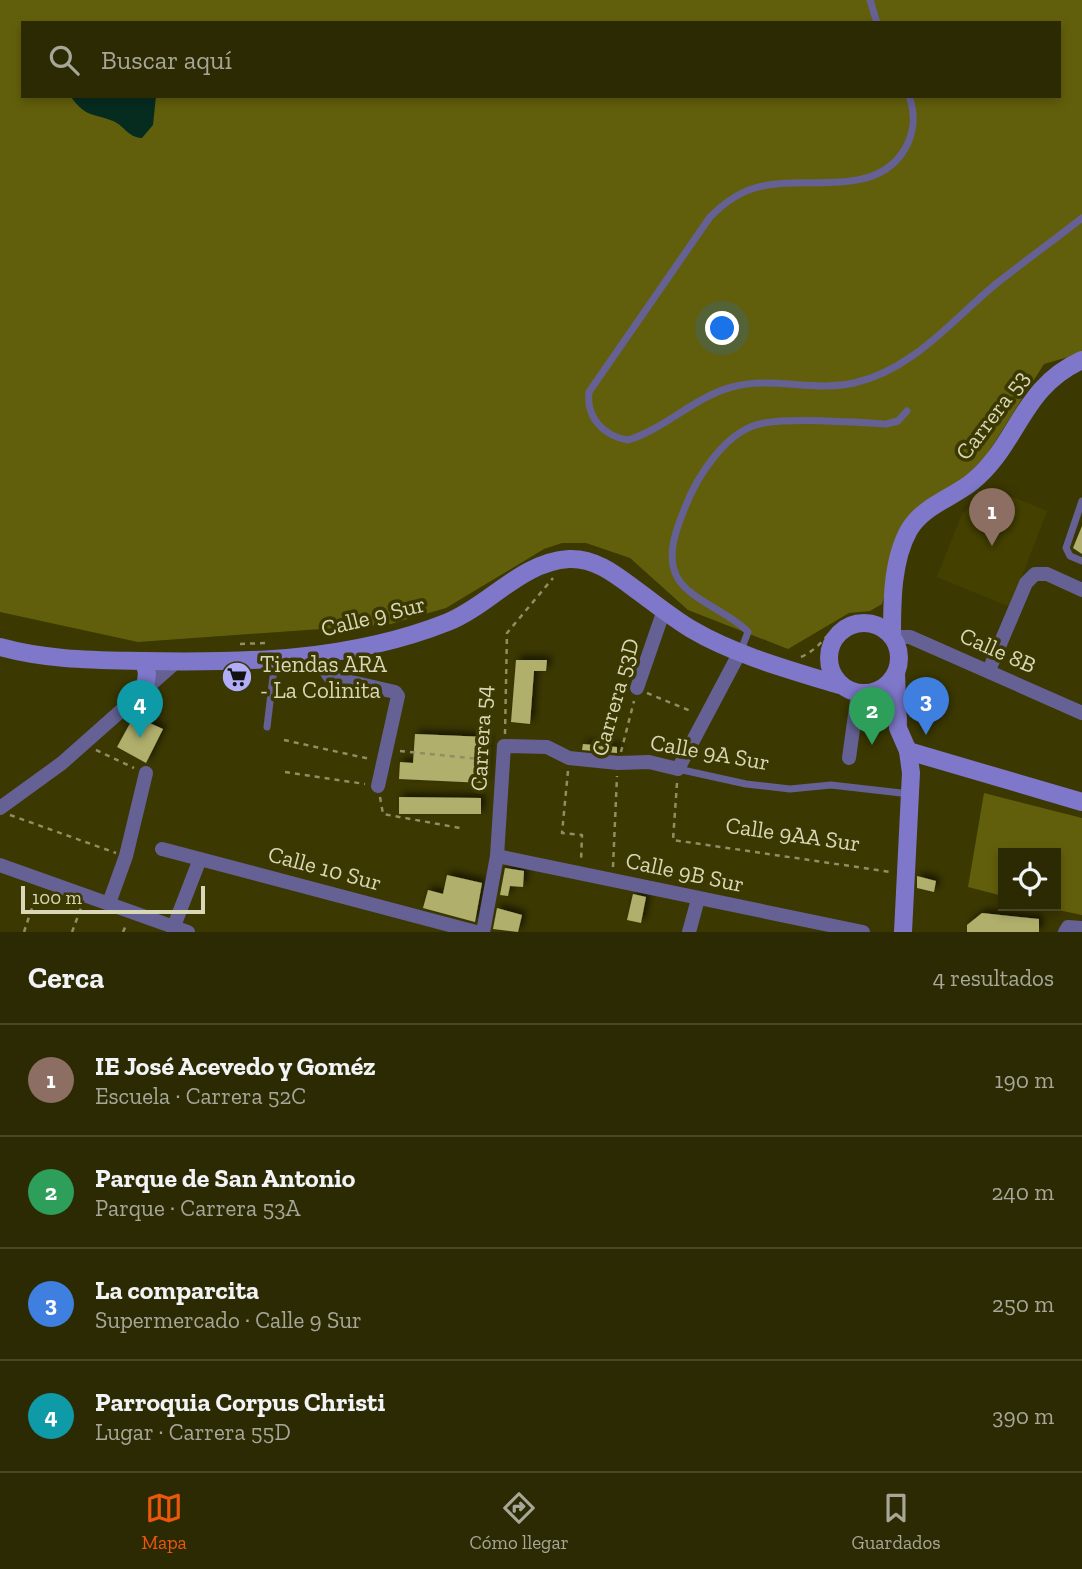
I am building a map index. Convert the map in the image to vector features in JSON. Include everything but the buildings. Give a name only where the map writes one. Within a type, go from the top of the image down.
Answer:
[{"type":"main road","name":"Carrera 53","points":[[887,633],[901,548],[909,529],[923,514],[973,482],[990,464],[1046,382],[1061,369],[1082,360]]},
{"type":"main road","name":"Calle 9 Sur","points":[[0,647],[83,660],[176,662],[275,660],[316,656],[419,633],[452,620],[541,566],[569,559],[589,561],[612,572],[691,629],[740,652],[839,685]]},
{"type":"main road","points":[[797,670],[817,661],[830,648],[839,632],[853,624],[887,633],[900,657],[896,673],[898,719],[901,740],[908,751],[911,794],[903,932]]},
{"type":"main road","points":[[830,648],[830,669],[839,685],[861,693],[898,719]]},
{"type":"main road","points":[[144,661],[148,673],[145,690]]},
{"type":"main road","points":[[861,693],[880,690],[896,673]]},
{"type":"main road","points":[[908,751],[1082,802]]},
{"type":"street","points":[[989,670],[1026,583],[1035,574],[1047,574],[1082,590]]},
{"type":"street","name":"Carrera 53D","points":[[637,688],[664,610]]},
{"type":"street","name":"Calle 8B","points":[[887,633],[910,638],[989,670],[1082,713]]},
{"type":"street","points":[[677,769],[707,719],[740,652]]},
{"type":"street","points":[[316,656],[330,677],[395,692],[399,699],[383,756],[378,786]]},
{"type":"street","points":[[0,810],[84,744],[176,662]]},
{"type":"street","points":[[849,758],[861,693]]},
{"type":"street","name":"Calle 9A Sur","points":[[504,746],[547,747],[569,758],[618,763],[649,762],[677,769]]},
{"type":"street","name":"Carrera 54","points":[[483,932],[497,856],[504,746]]},
{"type":"street","points":[[109,903],[126,856],[146,772]]},
{"type":"street","name":"Calle 10 Sur","points":[[162,849],[476,932]]},
{"type":"street","name":"Calle 9B Sur","points":[[497,856],[863,932]]},
{"type":"street","points":[[174,926],[200,859]]},
{"type":"street","points":[[0,866],[188,932]]},
{"type":"street","points":[[690,932],[698,899]]},
{"type":"street","points":[[1065,932],[1068,927],[1082,928]]},
{"type":"lane","points":[[870,0],[876,21]]},
{"type":"lane","points":[[910,98],[913,112],[910,138],[905,150],[886,170],[851,181],[758,187],[731,199],[710,217],[589,392],[589,409],[602,428],[615,438],[628,440],[733,386],[760,384],[829,387],[858,382],[879,374],[931,344],[996,284],[1082,218]]},
{"type":"lane","points":[[740,652],[748,632],[719,613],[677,578],[672,559],[676,530],[691,492],[709,461],[743,431],[762,423],[886,424],[898,421],[907,411]]},
{"type":"lane","points":[[1082,501],[1066,548],[1070,556],[1082,561]]},
{"type":"lane","points":[[267,727],[275,660]]},
{"type":"lane","name":"Calle 9A Sur","points":[[677,769],[790,789],[831,785],[911,794]]},
{"type":"path","name":"Carrera 54","points":[[504,746],[507,633],[557,573]]},
{"type":"path","points":[[637,688],[707,719]]},
{"type":"path","name":"Carrera 53D","points":[[612,881],[618,763],[637,688]]},
{"type":"path","points":[[284,740],[383,756],[480,759]]},
{"type":"path","points":[[84,744],[131,767]]},
{"type":"path","points":[[569,758],[562,833],[582,835],[580,874]]},
{"type":"path","name":"Calle 9AA Sur","points":[[677,769],[673,840],[906,874]]},
{"type":"path","points":[[285,772],[378,786],[383,814],[460,828]]},
{"type":"path","points":[[0,810],[126,856]]},
{"type":"path","points":[[24,932],[42,880]]},
{"type":"path","points":[[72,932],[86,895]]},
{"type":"shaded area","points":[[0,0],[1082,0],[1082,353],[1044,364],[986,456],[899,544],[882,604],[870,611],[849,613],[788,649],[688,610],[630,558],[586,543],[562,543],[544,549],[446,608],[391,624],[138,642],[0,612]]},
{"type":"shaded area","points":[[72,98],[156,98],[153,125],[142,138],[137,137],[113,121],[85,111]]},
{"type":"shaded area","points":[[991,488],[1047,511],[1010,607],[937,577],[962,514]]},
{"type":"shaded area","points":[[984,793],[1082,818],[1082,915],[1061,911],[1061,848],[998,848],[998,895],[968,887]]},
{"type":"place","name":"IE José Acevedo y Goméz","points":[[992,546]]},
{"type":"place","name":"Tiendas ARA - La Colinita","points":[[237,677]]},
{"type":"place","name":"La comparcita","points":[[926,735]]},
{"type":"place","name":"Parroquia Corpus Christi","points":[[140,738]]},
{"type":"place","name":"Parque de San Antonio","points":[[872,745]]}]
